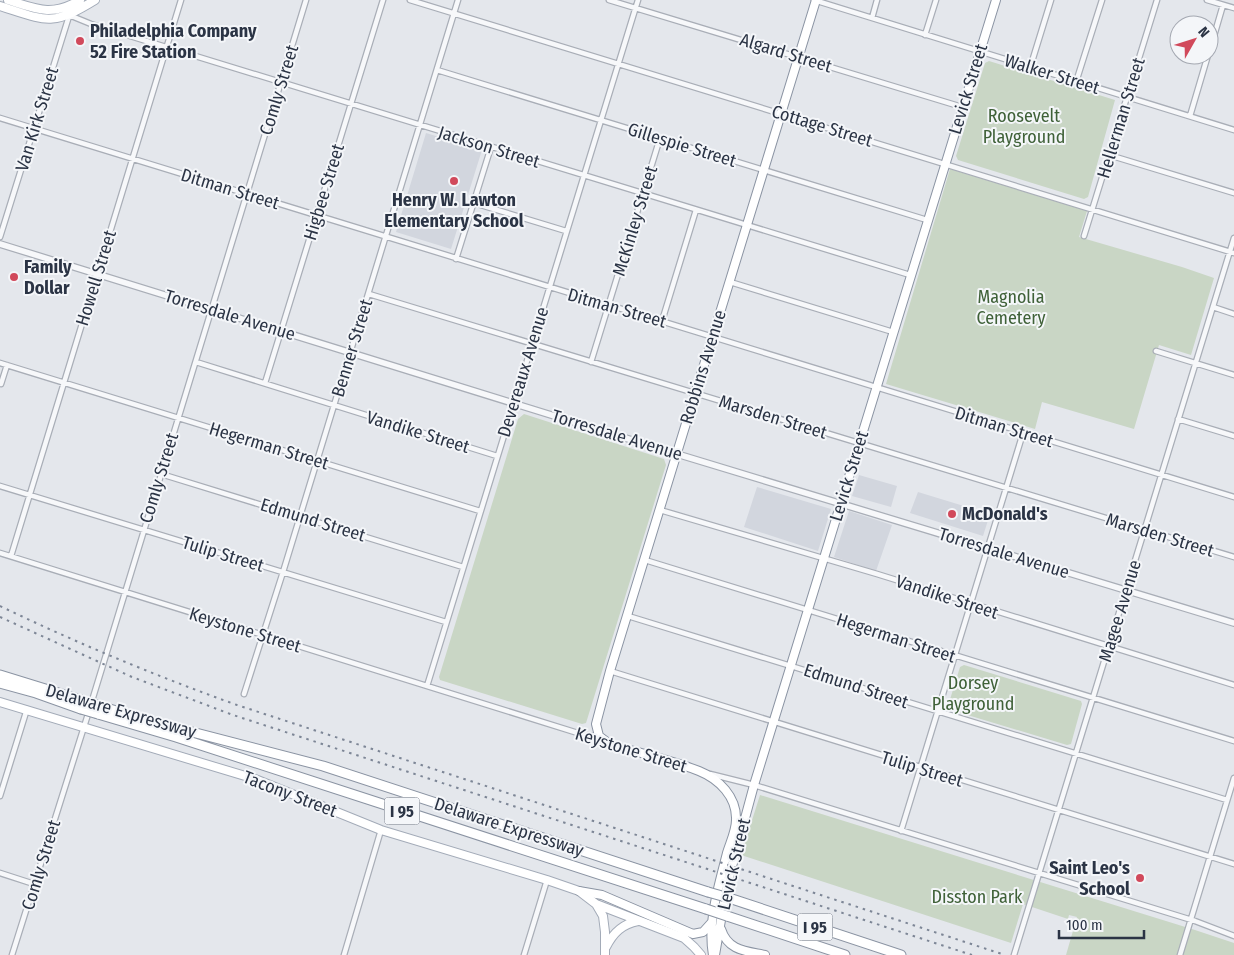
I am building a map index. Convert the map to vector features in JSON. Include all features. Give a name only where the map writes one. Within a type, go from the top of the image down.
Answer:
[{"type":"highway","name":"Delaware Expressway","points":[[0,675],[81,705]]},
{"type":"highway","name":"Delaware Expressway","points":[[0,683],[36,694],[142,719],[323,766],[901,955]]},
{"type":"highway","name":"Delaware Expressway","points":[[99,710],[176,737],[844,955]]},
{"type":"main road","points":[[8,0],[47,11],[57,10],[75,1]]},
{"type":"main road","points":[[0,6],[45,19],[57,19],[95,0]]},
{"type":"main road","name":"Robbins Avenue","points":[[599,736],[596,730],[597,719],[610,671],[765,170],[815,0]]},
{"type":"main road","name":"Levick Street","points":[[716,923],[754,785],[790,666],[996,0]]},
{"type":"main road","name":"Tacony Street","points":[[0,702],[255,779],[381,830],[579,891]]},
{"type":"main road","name":"Keystone Street","points":[[599,736],[611,745],[699,771]]},
{"type":"main road","name":"Levick Street","points":[[699,771],[716,780],[728,792],[736,819],[720,882],[714,955]]},
{"type":"main road","points":[[579,891],[602,895],[693,934],[703,932],[716,923],[730,945],[737,949],[766,955]]},
{"type":"main road","points":[[579,891],[596,904],[684,938],[701,955]]},
{"type":"main road","points":[[596,904],[601,912],[604,923],[605,952]]},
{"type":"main road","points":[[605,952],[610,940],[620,928],[628,923],[640,921]]},
{"type":"street","name":"Howell Street","points":[[11,556],[181,0]]},
{"type":"street","name":"Comly Street","points":[[12,955],[84,727],[143,529],[162,474],[306,0]]},
{"type":"street","name":"Higbee Street","points":[[265,383],[382,0]]},
{"type":"street","name":"Cottage Street","points":[[410,0],[1232,252]]},
{"type":"street","name":"Benner Street","points":[[244,694],[369,294],[458,0]]},
{"type":"street","name":"Algard Street","points":[[609,0],[962,107]]},
{"type":"street","name":"Devereaux Avenue","points":[[427,686],[638,0]]},
{"type":"street","name":"Walker Street","points":[[815,0],[1234,130]]},
{"type":"street","points":[[872,18],[877,0]]},
{"type":"street","points":[[925,35],[936,0]]},
{"type":"street","points":[[1030,68],[1051,0]]},
{"type":"street","points":[[1076,82],[1102,0]]},
{"type":"street","name":"Hellerman Street","points":[[1084,236],[1157,0]]},
{"type":"street","points":[[1208,0],[1234,8]]},
{"type":"street","name":"Van Kirk Street","points":[[0,238],[75,1]]},
{"type":"street","points":[[1219,19],[1223,5]]},
{"type":"street","name":"Jackson Street","points":[[70,14],[91,24],[910,275]]},
{"type":"street","points":[[1190,116],[1206,65]]},
{"type":"street","name":"Gillespie Street","points":[[437,70],[927,220]]},
{"type":"street","name":"Ditman Street","points":[[0,118],[1234,497]]},
{"type":"street","name":"McKinley Street","points":[[591,362],[660,138]]},
{"type":"street","points":[[456,259],[491,147]]},
{"type":"street","points":[[1109,155],[1234,193]]},
{"type":"street","points":[[474,203],[566,231]]},
{"type":"street","points":[[662,321],[696,210]]},
{"type":"street","name":"Magee Avenue","points":[[1014,955],[1212,308],[1232,252],[1234,238]]},
{"type":"street","name":"Torresdale Avenue","points":[[0,244],[677,454],[1234,623]]},
{"type":"street","points":[[730,282],[893,332]]},
{"type":"street","name":"Marsden Street","points":[[369,294],[1234,558]]},
{"type":"street","points":[[1212,308],[1234,314]]},
{"type":"street","points":[[1156,351],[1234,375]]},
{"type":"street","name":"Vandike Street","points":[[196,362],[497,456]]},
{"type":"street","name":"Hegerman Street","points":[[0,363],[480,511]]},
{"type":"street","points":[[1,384],[7,365]]},
{"type":"street","points":[[1178,419],[1234,436]]},
{"type":"street","points":[[901,831],[1023,433]]},
{"type":"street","name":"Edmund Street","points":[[162,474],[300,515],[463,567]]},
{"type":"street","name":"Tulip Street","points":[[0,486],[446,622]]},
{"type":"street","name":"Vandike Street","points":[[660,510],[824,558],[1234,685]]},
{"type":"street","name":"Keystone Street","points":[[0,553],[581,734],[599,736]]},
{"type":"street","name":"Hegerman Street","points":[[645,560],[955,657],[1234,741]]},
{"type":"street","name":"Edmund Street","points":[[628,616],[1227,800]]},
{"type":"street","name":"Tulip Street","points":[[610,671],[921,769],[1234,864]]},
{"type":"street","points":[[0,796],[27,709]]},
{"type":"street","name":"Keystone Street","points":[[699,771],[754,785],[1190,920],[1234,936]]},
{"type":"street","points":[[1180,955],[1234,778]]},
{"type":"street","points":[[344,955],[381,830]]},
{"type":"street","points":[[0,873],[34,884]]},
{"type":"street","points":[[524,955],[548,880]]},
{"type":"shaded area","points":[[426,133],[482,150],[451,249],[396,232]]},
{"type":"shaded area","points":[[859,475],[897,486],[891,507],[852,496]]},
{"type":"shaded area","points":[[757,487],[831,509],[818,551],[744,527]]},
{"type":"shaded area","points":[[918,492],[990,514],[983,536],[910,513]]},
{"type":"shaded area","points":[[849,511],[892,525],[876,571],[834,557]]},
{"type":"green space","name":"Roosevelt Playground","points":[[989,61],[1115,100],[1088,197],[1084,199],[958,160],[956,156],[985,63]]},
{"type":"green space","name":"Magnolia Cemetery","points":[[950,169],[1087,211],[1079,237],[1214,278],[1191,355],[1159,345],[1134,429],[1042,402],[1035,429],[886,384]]},
{"type":"green space","points":[[524,414],[664,459],[666,465],[586,723],[582,724],[440,680],[439,677],[518,419]]},
{"type":"green space","name":"Dorsey Playground","points":[[964,665],[1081,701],[1082,704],[1071,744],[1067,745],[951,710],[948,706],[960,667]]},
{"type":"green space","name":"Disston Park","points":[[760,795],[1234,943],[1234,955],[1066,955],[1077,917],[1069,915],[1068,919],[1023,904],[1011,943],[741,855]]},
{"type":"railway","points":[[0,606],[117,658],[237,705],[1005,955]]},
{"type":"railway","points":[[0,617],[132,677],[233,715],[972,955]]},
{"type":"place","name":"Philadelphia Company 52 Fire Station","points":[[80,41]]},
{"type":"place","name":"Henry W. Lawton Elementary School","points":[[454,181]]},
{"type":"place","name":"Family Dollar","points":[[14,277]]},
{"type":"place","name":"McDonald's","points":[[952,514]]},
{"type":"place","name":"Saint Leo's School","points":[[1140,878]]}]
